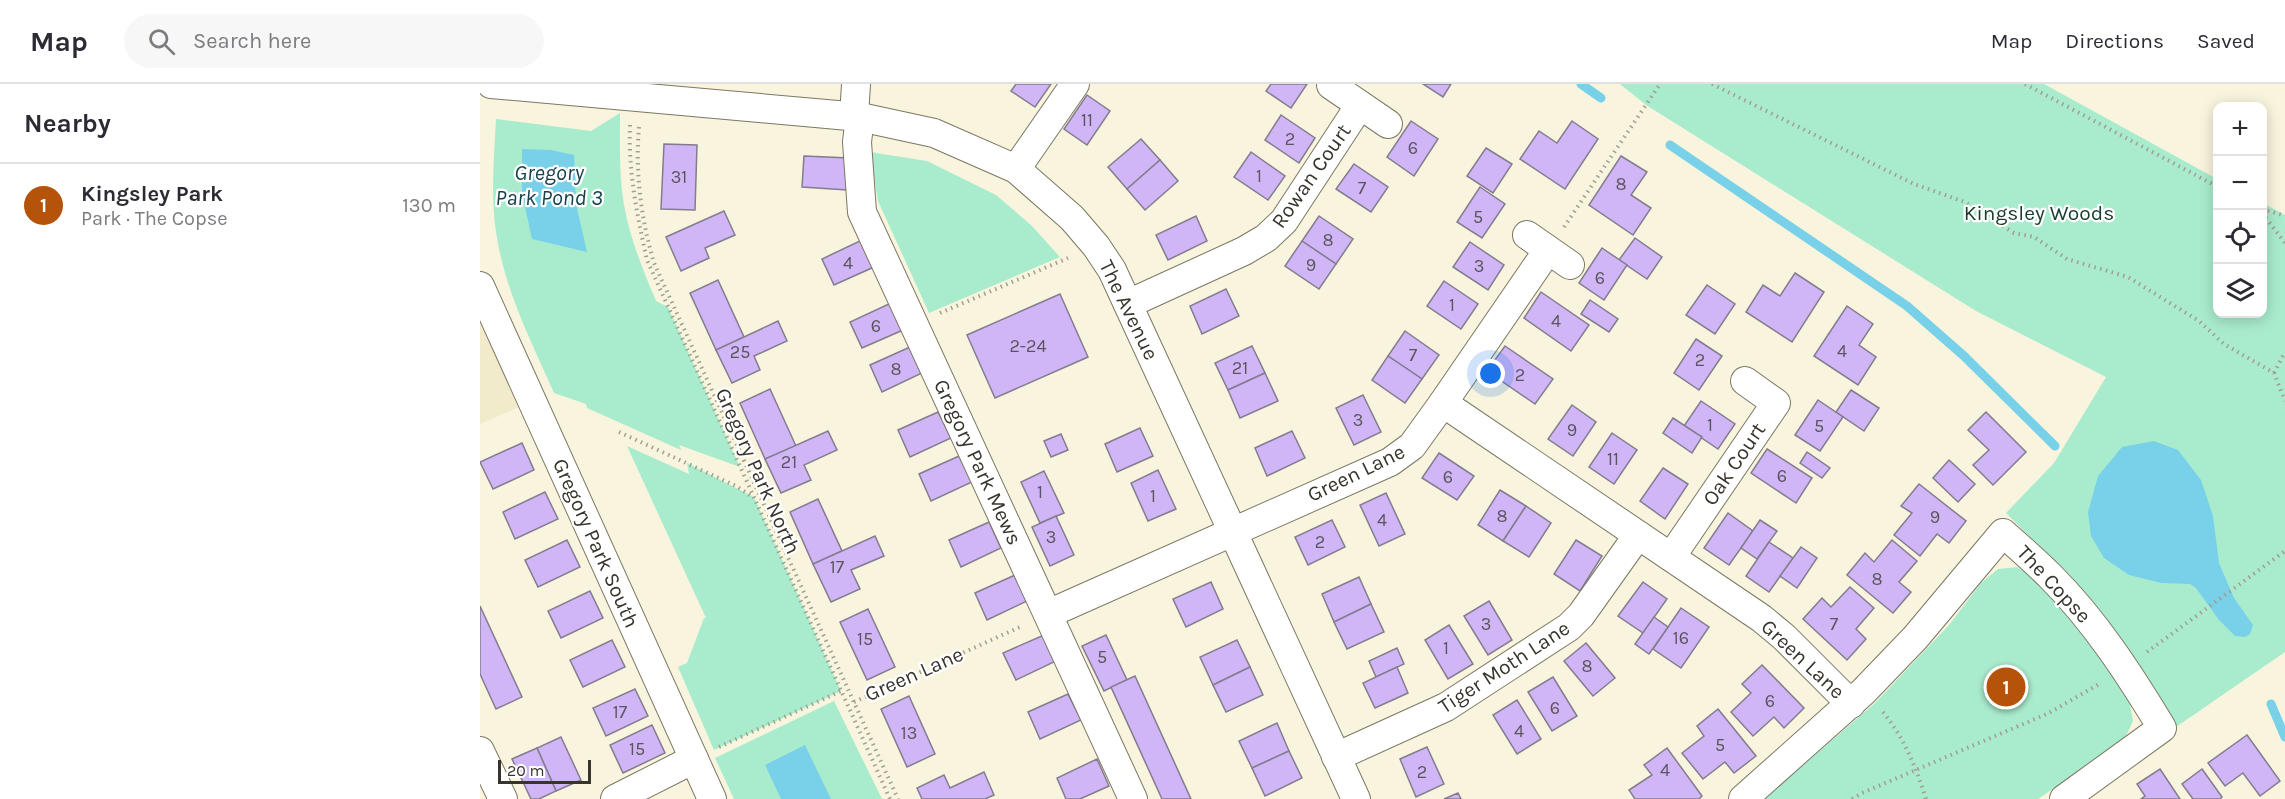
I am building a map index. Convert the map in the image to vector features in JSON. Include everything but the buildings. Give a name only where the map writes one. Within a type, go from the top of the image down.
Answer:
[{"type":"street","name":"The Avenue","points":[[491,84],[857,117],[934,133],[1017,169],[1072,218],[1096,246],[1112,270],[1356,799]]},
{"type":"street","name":"Gregory Park Mews","points":[[856,84],[862,212],[1132,799]]},
{"type":"street","points":[[1017,169],[1075,84]]},
{"type":"street","name":"Rowan Court","points":[[1331,85],[1388,124]]},
{"type":"street","name":"Rowan Court","points":[[1128,304],[1244,251],[1266,238],[1284,221],[1360,105]]},
{"type":"street","points":[[1443,403],[1548,250]]},
{"type":"street","name":"Gregory Park South","points":[[480,286],[712,799]]},
{"type":"street","name":"Oak Court","points":[[1671,557],[1776,403],[1745,381]]},
{"type":"street","name":"Green Lane","points":[[1048,614],[1232,530],[1390,462],[1412,446],[1443,403],[1776,631],[1857,698]]},
{"type":"street","name":"The Copse","points":[[1743,799],[1857,698],[1915,638],[2003,533],[2052,578],[2100,635],[2162,728],[2064,799]]},
{"type":"street","name":"Tiger Moth Lane","points":[[1336,757],[1446,707],[1569,627],[1581,615],[1638,535]]},
{"type":"street","points":[[480,751],[503,799]]},
{"type":"street","points":[[615,799],[694,759]]},
{"type":"path","points":[[1548,250],[1660,84]]},
{"type":"path","points":[[1712,84],[1914,184],[1965,202],[2014,233],[2034,237],[2067,260],[2128,277],[2199,321],[2224,344],[2274,373],[2285,401]]},
{"type":"path","points":[[2025,84],[2213,185]]},
{"type":"path","points":[[641,98],[638,159],[641,198],[648,243],[654,263],[898,799]]},
{"type":"path","name":"Gregory Park North","points":[[629,147],[635,204],[647,260],[890,799]]},
{"type":"path","points":[[2267,212],[2282,215]]},
{"type":"path","points":[[2267,218],[2285,243]]},
{"type":"path","points":[[914,324],[1096,246]]},
{"type":"path","points":[[2274,373],[2285,352]]},
{"type":"path","points":[[619,432],[736,486],[753,497]]},
{"type":"path","points":[[1852,799],[2049,713],[2124,668],[2285,551]]},
{"type":"path","name":"Green Lane","points":[[854,702],[1048,614]]},
{"type":"path","points":[[694,759],[841,691]]},
{"type":"path","points":[[1857,698],[1885,714],[1905,742],[1926,799]]},
{"type":"shaded area","points":[[480,324],[519,407],[480,424]]},
{"type":"green space","name":"Kingsley Woods","points":[[1620,84],[2044,84],[2213,177],[2213,318],[2267,318],[2267,205],[2285,215],[2285,652],[2176,727],[2077,584],[2006,513],[2054,463],[2106,377],[1976,311],[1646,105]]},
{"type":"green space","points":[[620,113],[622,194],[637,254],[656,301],[668,307],[740,467],[679,445],[681,450],[587,408],[586,404],[554,393],[513,298],[501,258],[495,223],[493,178],[496,119],[591,131]]},
{"type":"green space","points":[[870,152],[927,161],[996,195],[1031,225],[1060,257],[929,313],[878,201]]},
{"type":"green space","points":[[627,446],[689,474],[687,463],[754,497],[841,691],[714,750],[678,667],[687,663],[704,618],[706,618]]},
{"type":"green space","points":[[2017,567],[2034,578],[2072,617],[2129,699],[2133,721],[2125,738],[2038,799],[1764,799],[1875,703],[1949,625],[1981,583],[1998,569]]},
{"type":"green space","points":[[834,701],[882,799],[734,799],[715,758]]},
{"type":"water","name":"Gregory Park Pond 3","points":[[522,149],[551,150],[574,155],[576,204],[587,252],[532,239],[522,193]]},
{"type":"water","points":[[2154,441],[2178,450],[2201,480],[2213,516],[2219,563],[2234,598],[2253,625],[2250,634],[2245,637],[2235,636],[2219,620],[2196,588],[2190,584],[2161,583],[2129,575],[2104,558],[2091,536],[2088,512],[2098,476],[2122,447]]},
{"type":"water","points":[[805,745],[831,799],[781,799],[765,765]]},
{"type":"waterway","points":[[1581,84],[1601,98]]},
{"type":"waterway","points":[[1670,145],[1907,306],[1964,356],[2055,446]]},
{"type":"waterway","points":[[2271,704],[2285,737]]},
{"type":"place","name":"Kingsley Park","points":[[2006,687]]}]
